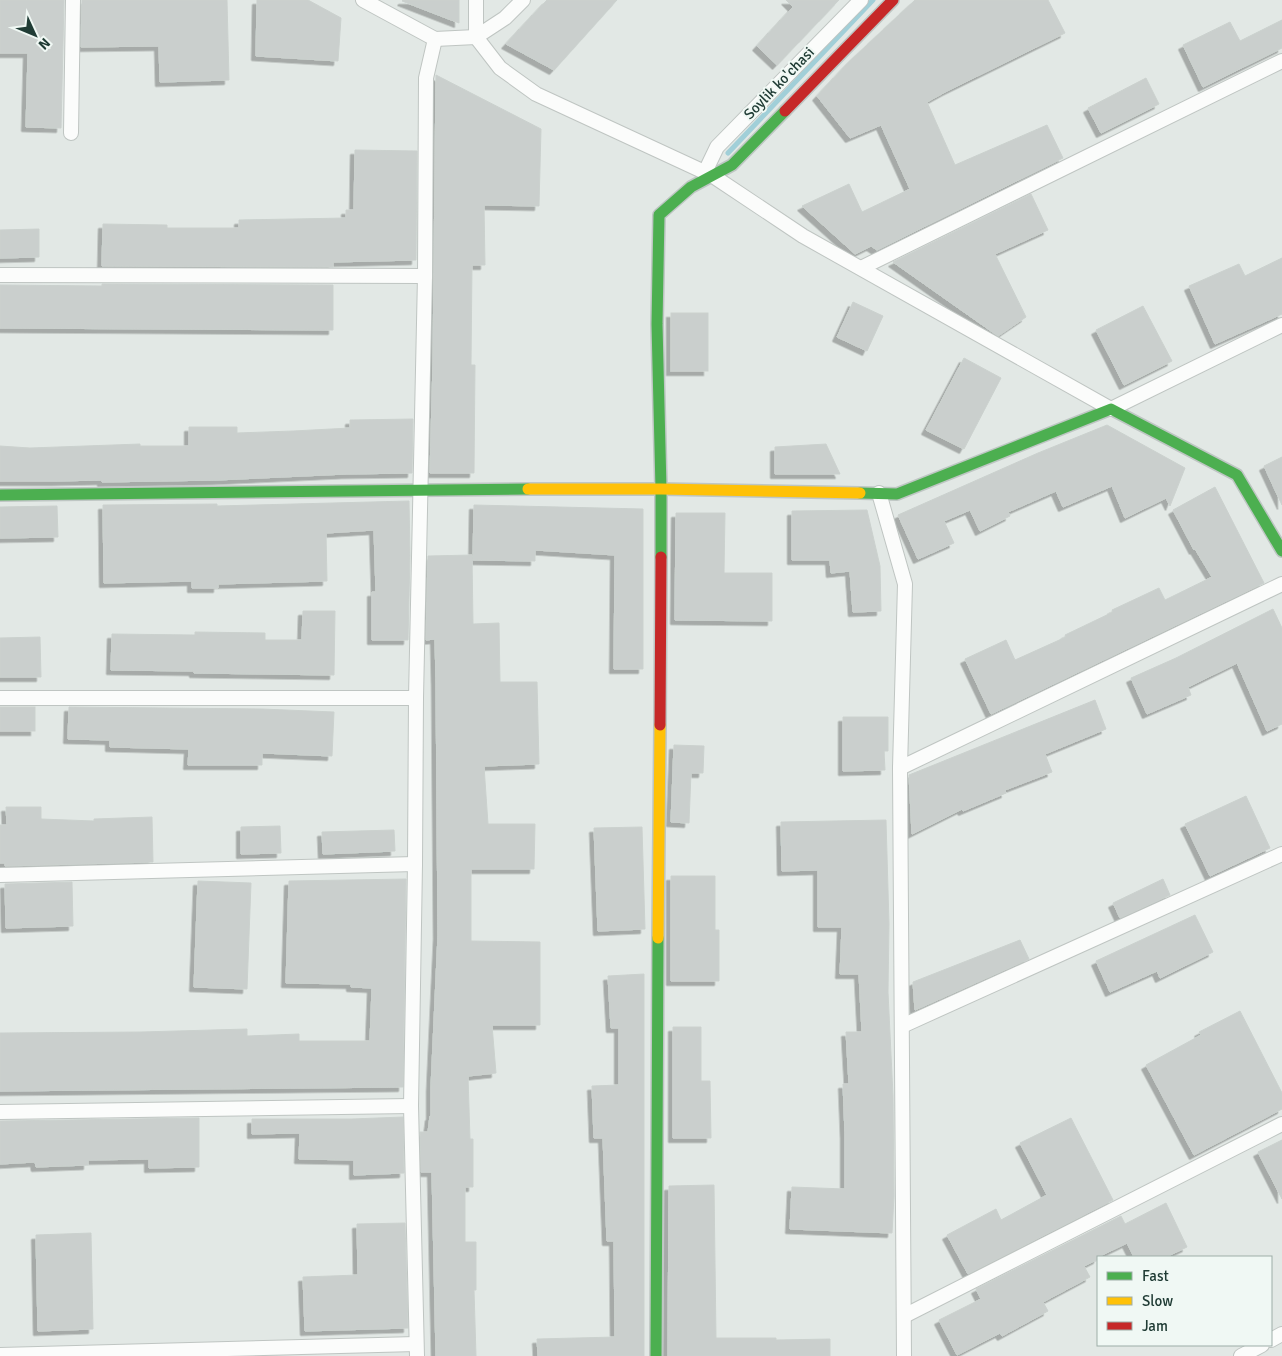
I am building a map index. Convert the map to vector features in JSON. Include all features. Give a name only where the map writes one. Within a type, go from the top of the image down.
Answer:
[{"type":"street","points":[[71,134],[73,0]]},
{"type":"street","points":[[363,0],[435,39],[476,37],[506,18],[523,0]]},
{"type":"street","points":[[476,0],[476,37],[500,68],[536,94],[709,174],[803,236],[1111,409],[1238,475],[1282,551]]},
{"type":"street","name":"Soylik ko'chasi","points":[[709,174],[717,147],[861,0]]},
{"type":"street","points":[[656,1356],[661,488],[657,324],[659,215],[709,174],[732,165],[894,0]]},
{"type":"street","points":[[0,1355],[416,1350],[411,1106],[416,698],[425,276],[426,78],[435,39]]},
{"type":"street","points":[[861,268],[1282,61]]},
{"type":"street","points":[[0,275],[425,276]]},
{"type":"street","points":[[0,495],[420,489],[661,488],[897,494],[1111,409],[1282,325]]},
{"type":"street","points":[[880,493],[905,584],[900,768],[904,1356]]},
{"type":"street","points":[[900,768],[1282,584]]},
{"type":"street","points":[[0,698],[416,698]]},
{"type":"street","points":[[902,1026],[1282,854]]},
{"type":"street","points":[[0,875],[415,864]]},
{"type":"street","points":[[0,1112],[411,1106]]},
{"type":"street","points":[[904,1316],[1282,1124]]},
{"type":"street","points":[[1241,1356],[1260,1346]]},
{"type":"building","points":[[0,0],[64,0],[61,128],[26,127],[28,53],[0,53]]},
{"type":"building","points":[[82,0],[227,0],[229,80],[160,82],[159,46],[81,47]]},
{"type":"building","points":[[257,0],[308,0],[341,18],[338,61],[256,56]]},
{"type":"building","points":[[459,0],[459,23],[402,1]]},
{"type":"building","points":[[547,0],[617,0],[554,70],[506,44]]},
{"type":"building","points":[[786,0],[839,0],[777,65],[757,46],[793,7]]},
{"type":"building","points":[[915,0],[1048,0],[1065,33],[927,102],[955,165],[1047,125],[1063,158],[877,250],[871,246],[855,254],[802,206],[849,184],[862,212],[910,189],[881,125],[850,138],[817,96],[851,60]]},
{"type":"building","points":[[1282,20],[1282,48],[1203,87],[1183,45],[1230,22],[1240,41]]},
{"type":"building","points":[[436,75],[541,129],[539,206],[484,205],[485,265],[472,265],[471,365],[475,365],[474,473],[430,473]]},
{"type":"building","points":[[1146,78],[1159,104],[1101,133],[1088,108]]},
{"type":"building","points":[[355,150],[417,151],[416,260],[333,262],[333,267],[102,266],[103,224],[167,225],[167,228],[239,228],[239,220],[346,218],[346,210],[354,210]]},
{"type":"building","points":[[1031,194],[1048,230],[995,254],[1026,317],[998,336],[893,262]]},
{"type":"building","points":[[39,229],[39,257],[0,258],[0,230]]},
{"type":"building","points":[[1282,258],[1282,314],[1215,344],[1189,286],[1239,264],[1245,276]]},
{"type":"building","points":[[102,284],[333,285],[333,330],[0,328],[0,285],[102,286]]},
{"type":"building","points":[[853,302],[883,316],[867,351],[837,337]]},
{"type":"building","points":[[1143,306],[1172,361],[1124,385],[1096,330]]},
{"type":"building","points":[[671,313],[708,313],[708,371],[671,371]]},
{"type":"building","points":[[964,358],[1001,378],[964,449],[926,430]]},
{"type":"building","points":[[413,419],[412,473],[217,480],[0,481],[0,446],[30,448],[140,444],[140,446],[189,446],[189,427],[237,427],[237,433],[293,431],[350,428],[350,420]]},
{"type":"building","points":[[1107,425],[1185,468],[1170,506],[1166,498],[1125,518],[1112,486],[1063,507],[1056,491],[1008,512],[1010,516],[980,531],[970,510],[944,521],[954,543],[918,559],[898,515],[1038,453]]},
{"type":"building","points":[[826,444],[840,474],[775,474],[775,447]]},
{"type":"building","points":[[1282,457],[1282,505],[1264,466]]},
{"type":"building","points":[[1215,487],[1264,583],[991,714],[965,659],[1006,640],[1015,660],[1066,637],[1065,635],[1113,612],[1112,610],[1159,588],[1165,600],[1212,577],[1194,550],[1173,510]]},
{"type":"building","points":[[409,501],[408,640],[372,640],[372,592],[376,592],[374,530],[326,533],[327,581],[218,584],[218,588],[192,588],[192,581],[104,583],[103,505],[217,504],[217,506]]},
{"type":"building","points":[[474,505],[643,509],[643,669],[614,669],[615,555],[535,550],[535,561],[473,560]]},
{"type":"building","points":[[57,506],[58,537],[0,538],[0,507]]},
{"type":"building","points":[[867,510],[880,566],[881,611],[853,612],[850,571],[831,573],[830,560],[792,560],[792,511]]},
{"type":"building","points":[[676,513],[725,513],[724,573],[772,573],[772,621],[675,620]]},
{"type":"building","points":[[472,555],[473,624],[499,623],[500,682],[537,682],[539,764],[484,766],[488,824],[535,824],[534,869],[471,869],[471,941],[540,942],[540,1025],[492,1025],[496,1073],[468,1076],[470,1139],[473,1139],[473,1187],[465,1187],[465,1242],[476,1242],[476,1290],[474,1290],[476,1356],[436,1356],[432,1172],[421,1172],[420,1132],[428,1132],[431,1116],[438,935],[435,639],[426,640],[428,556]]},
{"type":"building","points":[[1273,609],[1282,628],[1282,724],[1267,731],[1237,663],[1188,687],[1191,695],[1147,714],[1131,678],[1176,658]]},
{"type":"building","points":[[303,611],[335,611],[334,675],[111,670],[112,634],[195,635],[195,632],[265,633],[265,640],[302,640]]},
{"type":"building","points":[[40,637],[41,677],[0,677],[0,638]]},
{"type":"building","points":[[1095,700],[1106,729],[1045,754],[1052,772],[1005,790],[1006,793],[963,811],[962,809],[912,834],[909,775]]},
{"type":"building","points":[[0,707],[35,707],[35,731],[0,731]]},
{"type":"building","points":[[69,707],[262,709],[334,712],[332,756],[262,753],[262,765],[188,765],[189,749],[110,747],[110,740],[68,739]]},
{"type":"building","points":[[843,717],[888,717],[888,751],[884,751],[885,770],[843,771]]},
{"type":"building","points":[[674,745],[704,746],[703,773],[691,773],[689,823],[671,822]]},
{"type":"building","points":[[1246,796],[1270,848],[1210,876],[1185,824]]},
{"type":"building","points":[[6,807],[41,807],[41,819],[94,821],[94,819],[152,817],[153,862],[5,866],[5,863],[0,863],[0,825],[7,825]]},
{"type":"building","points":[[886,820],[889,924],[888,992],[893,1096],[894,1196],[892,1233],[790,1229],[792,1187],[845,1189],[843,1084],[849,1084],[846,1032],[862,1032],[859,974],[840,974],[842,927],[818,927],[818,870],[782,871],[781,822]]},
{"type":"building","points":[[280,826],[281,853],[241,854],[241,827]]},
{"type":"building","points":[[642,827],[645,929],[598,931],[594,828]]},
{"type":"building","points":[[394,830],[395,851],[323,854],[322,832]]},
{"type":"building","points":[[671,876],[715,876],[715,930],[719,930],[719,981],[671,981]]},
{"type":"building","points":[[406,879],[403,1087],[0,1091],[0,1033],[247,1029],[247,1036],[299,1034],[299,1041],[370,1041],[372,988],[351,987],[351,984],[286,983],[289,881]]},
{"type":"building","points":[[1163,879],[1170,895],[1120,918],[1113,903]]},
{"type":"building","points":[[198,881],[251,883],[247,989],[194,987]]},
{"type":"building","points":[[72,882],[73,926],[6,928],[5,884]]},
{"type":"building","points":[[1195,915],[1213,952],[1160,978],[1157,971],[1110,992],[1096,961]]},
{"type":"building","points":[[1020,940],[1029,959],[915,1010],[913,982]]},
{"type":"building","points":[[644,974],[644,1356],[538,1356],[537,1339],[615,1337],[614,1241],[607,1241],[603,1138],[594,1138],[592,1086],[619,1085],[619,1028],[611,1028],[608,976]]},
{"type":"building","points":[[1240,1011],[1282,1093],[1282,1109],[1194,1155],[1146,1065],[1201,1035],[1199,1032]]},
{"type":"building","points":[[673,1027],[701,1027],[701,1081],[710,1081],[711,1138],[673,1138]]},
{"type":"building","points":[[403,1117],[404,1173],[354,1175],[354,1160],[299,1159],[300,1133],[252,1134],[252,1119]]},
{"type":"building","points":[[199,1118],[199,1167],[149,1168],[149,1159],[88,1160],[88,1165],[36,1167],[35,1162],[0,1164],[0,1121]]},
{"type":"building","points":[[1071,1118],[1113,1200],[968,1274],[947,1235],[996,1209],[1001,1220],[1047,1195],[1020,1143]]},
{"type":"building","points":[[1282,1140],[1282,1199],[1258,1152]]},
{"type":"building","points":[[714,1185],[716,1338],[830,1339],[830,1356],[668,1356],[669,1186]]},
{"type":"building","points":[[1166,1203],[1187,1247],[1168,1256],[1134,1256],[1127,1243],[1097,1256],[1097,1260],[1084,1266],[1090,1277],[1043,1302],[1048,1311],[1002,1336],[1000,1333],[957,1355],[939,1320],[981,1299],[976,1289],[1121,1216],[1125,1224]]},
{"type":"building","points":[[405,1223],[408,1328],[305,1331],[303,1277],[358,1275],[357,1224]]},
{"type":"building","points":[[91,1233],[93,1329],[38,1331],[36,1235]]},
{"type":"waterway","points":[[728,153],[873,0]]},
{"type":"traffic: fast","points":[[661,557],[657,324],[659,215],[691,187],[732,165],[785,111]]},
{"type":"traffic: fast","points":[[860,493],[897,494],[1111,409],[1237,475],[1282,551]]},
{"type":"traffic: fast","points":[[0,495],[528,489]]},
{"type":"traffic: fast","points":[[656,1356],[658,938]]},
{"type":"traffic: slow","points":[[528,489],[661,489],[860,493]]},
{"type":"traffic: slow","points":[[658,938],[660,725]]},
{"type":"traffic: jam","points":[[785,111],[893,0]]},
{"type":"traffic: jam","points":[[660,725],[661,557]]}]
